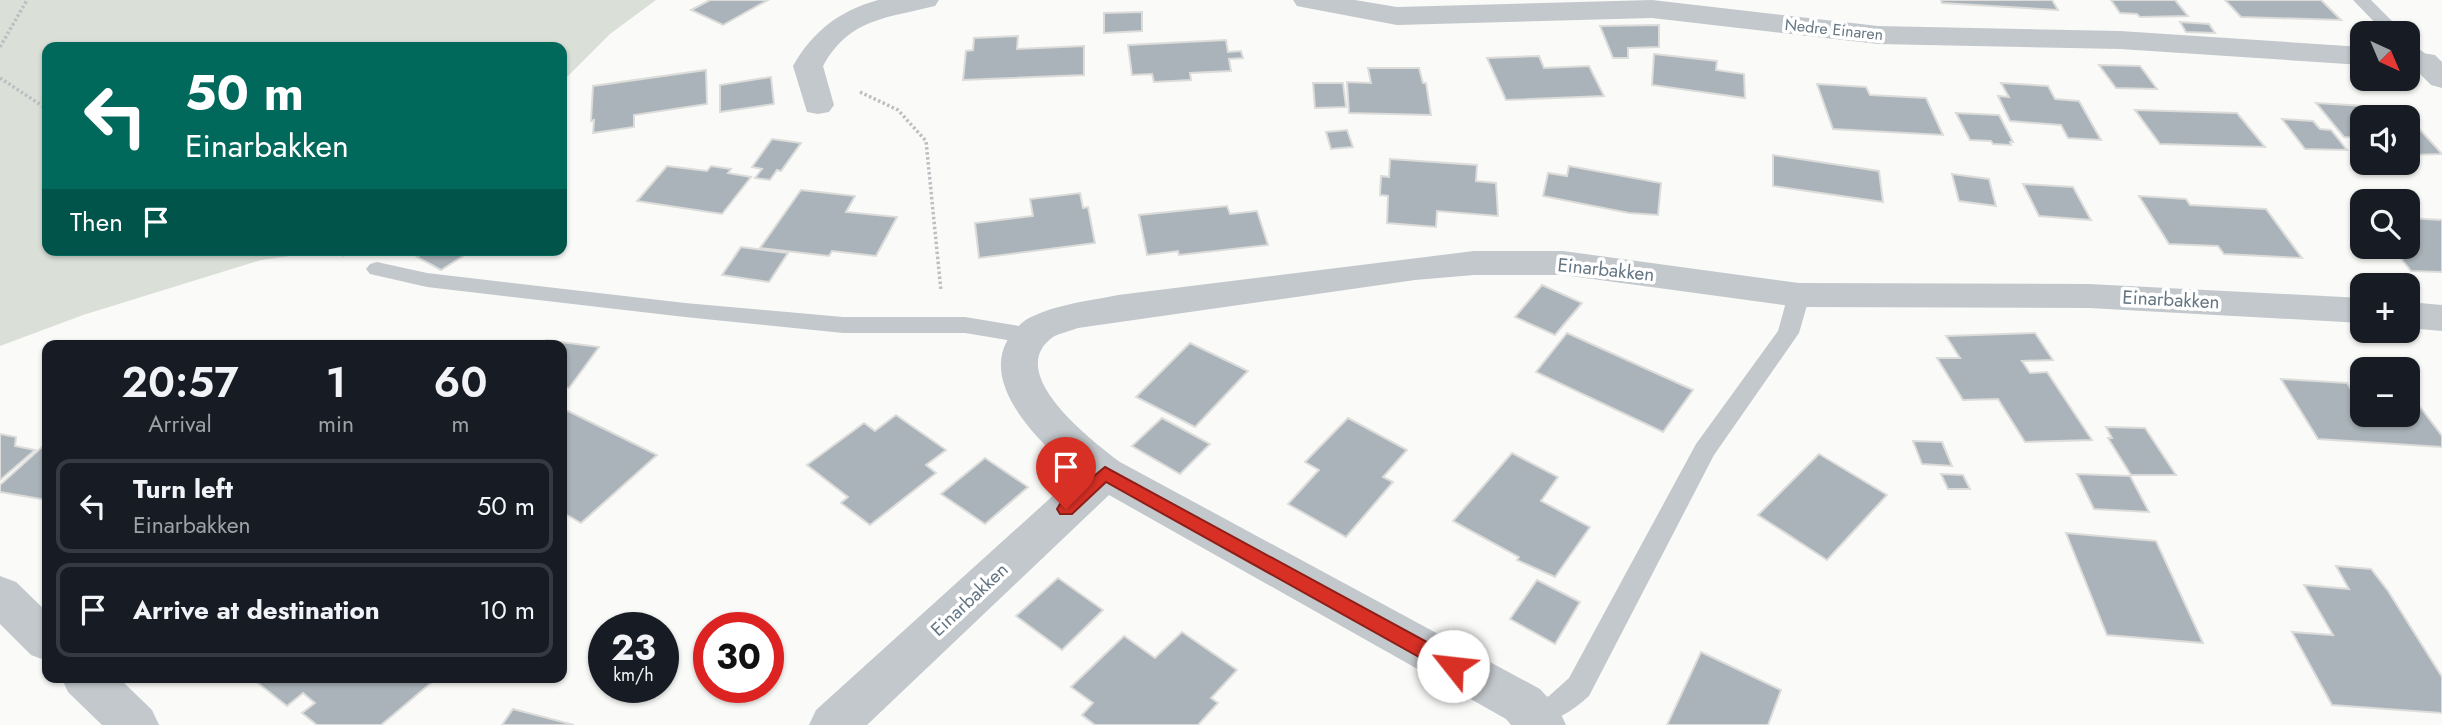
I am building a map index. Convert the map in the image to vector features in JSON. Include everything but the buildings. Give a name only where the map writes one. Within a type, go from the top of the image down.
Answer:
[{"type":"street","points":[[814,93],[808,66],[814,53],[838,27],[884,7],[925,0]]},
{"type":"street","name":"Nedre Einaren","points":[[1307,0],[1397,16],[1603,8],[1652,9],[1878,35],[2108,39],[2350,55]]},
{"type":"street","name":"Einarbakken","points":[[1031,336],[1051,321],[1118,308],[1474,263],[1563,263],[1799,295],[2089,296],[2350,310]]},
{"type":"street","points":[[2420,316],[2442,318]]},
{"type":"street","points":[[1031,336],[1019,360],[1021,377],[1029,397],[1062,439],[1105,473],[1523,704],[1539,720]]},
{"type":"street","name":"Einarbakken","points":[[833,725],[1105,473]]},
{"type":"street","points":[[0,596],[42,636]]},
{"type":"street","points":[[91,683],[135,725]]},
{"type":"lane","points":[[2361,0],[2383,21]]},
{"type":"lane","points":[[377,269],[440,282],[685,310],[843,325],[965,325],[1031,336]]},
{"type":"lane","points":[[1539,720],[1580,687],[1705,450],[1788,333],[1796,314],[1799,295]]},
{"type":"path","points":[[0,47],[27,0]]},
{"type":"path","points":[[0,78],[22,96],[42,106]]},
{"type":"path","points":[[814,93],[870,94],[918,127],[926,141],[942,298]]},
{"type":"shaded area","points":[[0,0],[656,0],[610,34],[567,77],[567,42],[42,42],[42,256],[289,256],[261,260],[83,315],[0,346]]},
{"type":"route","points":[[1066,509],[1105,473],[1453,666]]}]
